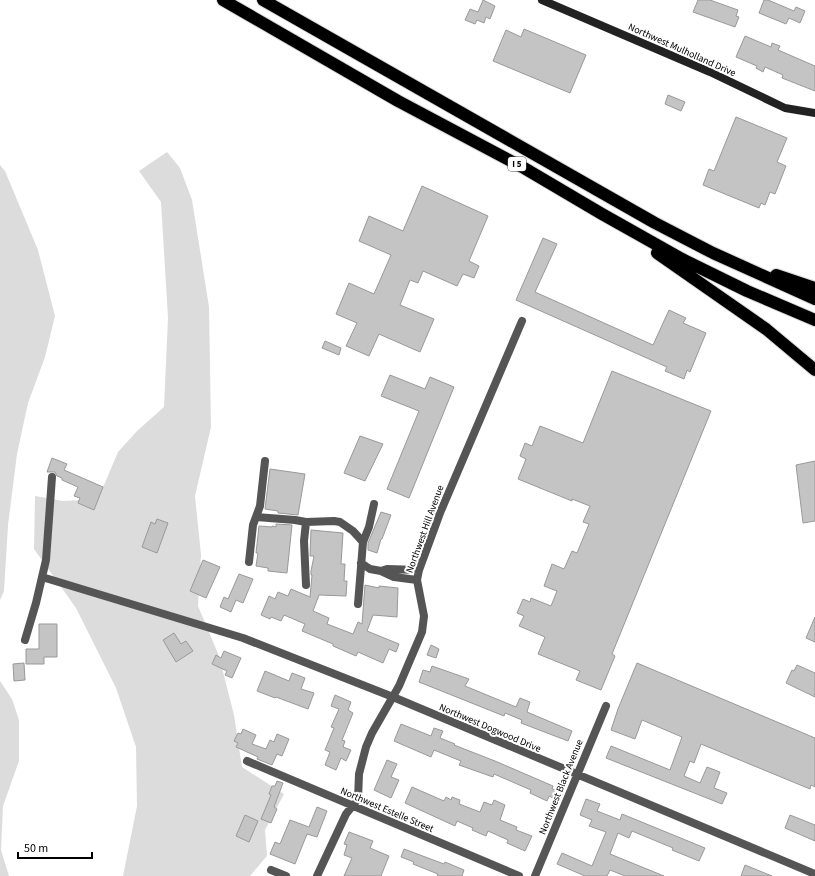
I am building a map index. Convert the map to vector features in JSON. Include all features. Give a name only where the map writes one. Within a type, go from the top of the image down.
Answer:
[{"type":"highway","name":"I 5","points":[[223,0],[398,101],[524,168],[682,259],[753,294],[815,320]]},
{"type":"highway","name":"I 5","points":[[263,0],[654,223],[713,253],[815,300]]},
{"type":"highway","points":[[602,214],[766,329],[815,370]]},
{"type":"highway","points":[[713,253],[815,288]]},
{"type":"main road","name":"Northwest Mulholland Drive","points":[[542,0],[710,72],[785,108],[815,113]]},
{"type":"street","name":"Northwest Hill Avenue","points":[[317,876],[346,814],[358,799],[359,774],[366,746],[399,686],[422,632],[424,616],[417,580],[419,570],[440,513],[522,321]]},
{"type":"street","points":[[249,562],[253,525],[260,506],[265,461]]},
{"type":"street","points":[[25,640],[46,560],[52,476]]},
{"type":"street","points":[[358,604],[362,542],[369,527],[374,504]]},
{"type":"street","points":[[256,517],[306,522],[340,522],[353,530],[362,542]]},
{"type":"street","points":[[306,522],[304,541],[306,585]]},
{"type":"street","points":[[361,563],[370,569],[381,571],[394,578],[417,580]]},
{"type":"street","points":[[381,571],[387,569],[419,570]]},
{"type":"street","name":"Northwest Dogwood Drive","points":[[42,578],[243,638],[392,697],[815,874]]},
{"type":"street","name":"Northwest Black Avenue","points":[[535,876],[606,706]]},
{"type":"street","name":"Northwest Estelle Street","points":[[247,761],[519,876]]},
{"type":"street","points":[[272,870],[286,876]]},
{"type":"shaded area","points":[[167,152],[180,168],[192,200],[209,307],[211,427],[195,496],[201,555],[198,606],[219,656],[234,715],[242,767],[284,794],[265,830],[267,856],[250,876],[123,876],[137,806],[136,747],[116,688],[76,608],[34,549],[35,496],[63,501],[83,500],[104,485],[118,452],[137,431],[164,407],[168,318],[161,202],[139,171]]},
{"type":"shaded area","points":[[0,165],[5,171],[38,250],[55,316],[45,357],[28,403],[17,454],[8,525],[4,591],[0,600]]},
{"type":"shaded area","points":[[0,681],[12,699],[19,720],[19,761],[3,806],[1,850],[9,876],[0,876]]},
{"type":"building","points":[[483,0],[495,6],[490,19],[486,17],[484,23],[477,20],[475,24],[465,20],[470,9],[478,12]]},
{"type":"building","points":[[698,0],[710,0],[738,10],[736,16],[739,17],[735,27],[693,12]]},
{"type":"building","points":[[764,0],[768,0],[794,11],[796,7],[805,11],[800,23],[789,18],[786,24],[759,13]]},
{"type":"building","points":[[524,29],[586,55],[570,93],[493,61],[506,30],[521,37]]},
{"type":"building","points":[[745,36],[771,47],[772,43],[780,46],[778,50],[815,66],[815,91],[782,78],[783,75],[765,67],[763,72],[756,68],[757,66],[736,57]]},
{"type":"building","points":[[668,95],[685,102],[681,111],[665,104]]},
{"type":"building","points":[[736,117],[787,138],[777,162],[786,166],[775,194],[770,192],[765,205],[761,203],[759,208],[703,185],[709,169],[714,171]]},
{"type":"building","points":[[422,186],[488,216],[469,261],[479,266],[474,278],[463,274],[457,286],[423,271],[418,283],[410,280],[400,305],[434,319],[420,352],[379,334],[369,356],[346,346],[357,323],[336,314],[349,283],[374,294],[391,255],[359,241],[369,216],[403,231]]},
{"type":"building","points":[[543,238],[557,244],[535,292],[653,345],[669,310],[686,318],[683,323],[706,333],[690,372],[687,370],[684,379],[665,371],[667,367],[516,300]]},
{"type":"building","points":[[325,341],[341,348],[339,355],[322,348]]},
{"type":"building","points":[[612,371],[711,411],[612,654],[615,656],[601,690],[576,680],[580,671],[538,654],[545,637],[519,626],[524,616],[517,613],[523,599],[530,602],[531,598],[551,606],[557,591],[544,586],[552,564],[564,569],[572,551],[577,553],[589,524],[583,522],[590,506],[572,499],[572,501],[518,479],[526,459],[520,456],[525,443],[532,446],[540,426],[583,443]]},
{"type":"building","points":[[390,375],[425,389],[430,377],[454,387],[409,498],[387,489],[419,411],[381,396]]},
{"type":"building","points":[[360,436],[383,444],[365,481],[344,473]]},
{"type":"building","points":[[52,458],[67,464],[64,470],[103,487],[94,510],[78,503],[80,498],[74,496],[78,487],[62,480],[62,478],[57,476],[55,472],[47,472]]},
{"type":"building","points":[[815,461],[815,521],[803,523],[796,465]]},
{"type":"building","points":[[270,469],[305,474],[298,515],[278,513],[278,511],[265,509]]},
{"type":"building","points":[[381,512],[391,515],[377,553],[368,550],[368,543]]},
{"type":"building","points":[[157,519],[168,523],[157,553],[142,547],[151,522],[155,524]]},
{"type":"building","points":[[276,524],[292,525],[287,573],[268,571],[268,568],[256,566],[259,526],[276,527]]},
{"type":"building","points":[[311,530],[343,533],[341,564],[345,564],[344,581],[347,581],[346,596],[319,595],[313,611],[329,618],[327,624],[353,634],[358,622],[362,624],[365,585],[379,588],[379,586],[398,588],[397,617],[373,615],[367,631],[399,644],[396,652],[389,649],[383,663],[358,652],[356,656],[333,646],[333,644],[302,631],[305,624],[284,615],[281,621],[271,617],[270,619],[261,615],[269,596],[275,599],[278,592],[288,596],[291,589],[310,597],[311,571],[314,556],[310,556]]},
{"type":"building","points":[[203,560],[220,567],[206,598],[190,591]]},
{"type":"building","points":[[239,574],[253,579],[243,603],[236,600],[231,612],[220,607],[224,597],[228,599]]},
{"type":"building","points":[[815,617],[815,642],[806,638]]},
{"type":"building","points":[[39,624],[57,624],[57,657],[44,657],[44,664],[26,664],[26,649],[39,649]]},
{"type":"building","points":[[174,633],[181,644],[186,641],[193,651],[176,662],[163,640]]},
{"type":"building","points":[[431,645],[439,649],[436,658],[427,655]]},
{"type":"building","points":[[224,651],[241,658],[232,678],[225,675],[227,671],[212,664],[216,655],[221,658]]},
{"type":"building","points":[[24,663],[25,680],[14,681],[13,664]]},
{"type":"building","points":[[637,663],[815,738],[815,787],[811,785],[810,789],[701,744],[694,763],[690,761],[684,776],[700,783],[707,767],[720,772],[714,788],[727,793],[722,804],[606,758],[611,746],[670,770],[682,737],[642,720],[635,739],[611,730]]},
{"type":"building","points":[[797,665],[815,673],[815,697],[786,683],[792,670],[794,671]]},
{"type":"building","points":[[432,666],[469,679],[465,686],[516,707],[520,698],[530,702],[527,712],[572,731],[568,741],[521,723],[522,720],[505,713],[504,716],[419,682],[423,670],[430,672]]},
{"type":"building","points":[[265,671],[289,681],[292,673],[305,678],[301,689],[314,693],[308,709],[257,691]]},
{"type":"building","points":[[335,695],[351,702],[348,710],[353,713],[342,740],[345,741],[343,747],[351,750],[346,761],[341,758],[336,770],[325,765],[330,752],[325,750],[334,728],[331,727],[339,709],[331,706]]},
{"type":"building","points":[[401,724],[431,736],[434,728],[443,731],[440,738],[553,786],[552,789],[557,790],[553,798],[549,796],[547,801],[530,793],[531,790],[494,774],[493,777],[459,765],[461,761],[434,750],[431,757],[394,741]]},
{"type":"building","points":[[243,729],[256,735],[252,744],[266,749],[270,740],[274,742],[277,734],[289,739],[282,756],[277,754],[272,765],[257,759],[258,757],[236,747],[238,743],[234,741],[238,733],[241,734]]},
{"type":"building","points":[[387,760],[397,764],[391,777],[399,780],[391,798],[374,790]]},
{"type":"building","points":[[277,781],[283,783],[274,807],[277,809],[271,823],[261,819],[271,795],[269,794],[272,786],[275,786]]},
{"type":"building","points":[[412,787],[444,801],[446,797],[451,800],[452,797],[460,800],[459,804],[480,812],[484,802],[492,805],[494,800],[505,805],[500,820],[517,827],[516,830],[532,836],[525,851],[507,843],[508,840],[488,831],[486,836],[457,821],[455,826],[405,803]]},
{"type":"building","points":[[586,799],[600,804],[597,811],[620,820],[622,814],[705,848],[699,861],[672,850],[673,848],[632,831],[629,838],[618,833],[610,854],[664,876],[625,876],[610,870],[607,876],[585,876],[557,864],[562,853],[592,866],[606,832],[589,826],[592,820],[580,815]]},
{"type":"building","points":[[317,807],[327,811],[317,837],[307,834],[295,864],[270,854],[275,842],[280,844],[290,820],[309,827]]},
{"type":"building","points":[[245,815],[258,821],[249,842],[236,836]]},
{"type":"building","points":[[790,815],[815,825],[815,841],[785,828]]},
{"type":"building","points":[[349,832],[373,841],[370,848],[389,856],[381,876],[344,876],[352,858],[344,855],[347,845],[344,844]]},
{"type":"building","points":[[404,849],[444,864],[445,862],[464,870],[462,876],[437,876],[438,874],[413,864],[414,862],[401,857]]},
{"type":"building","points":[[745,865],[772,876],[741,876]]}]
